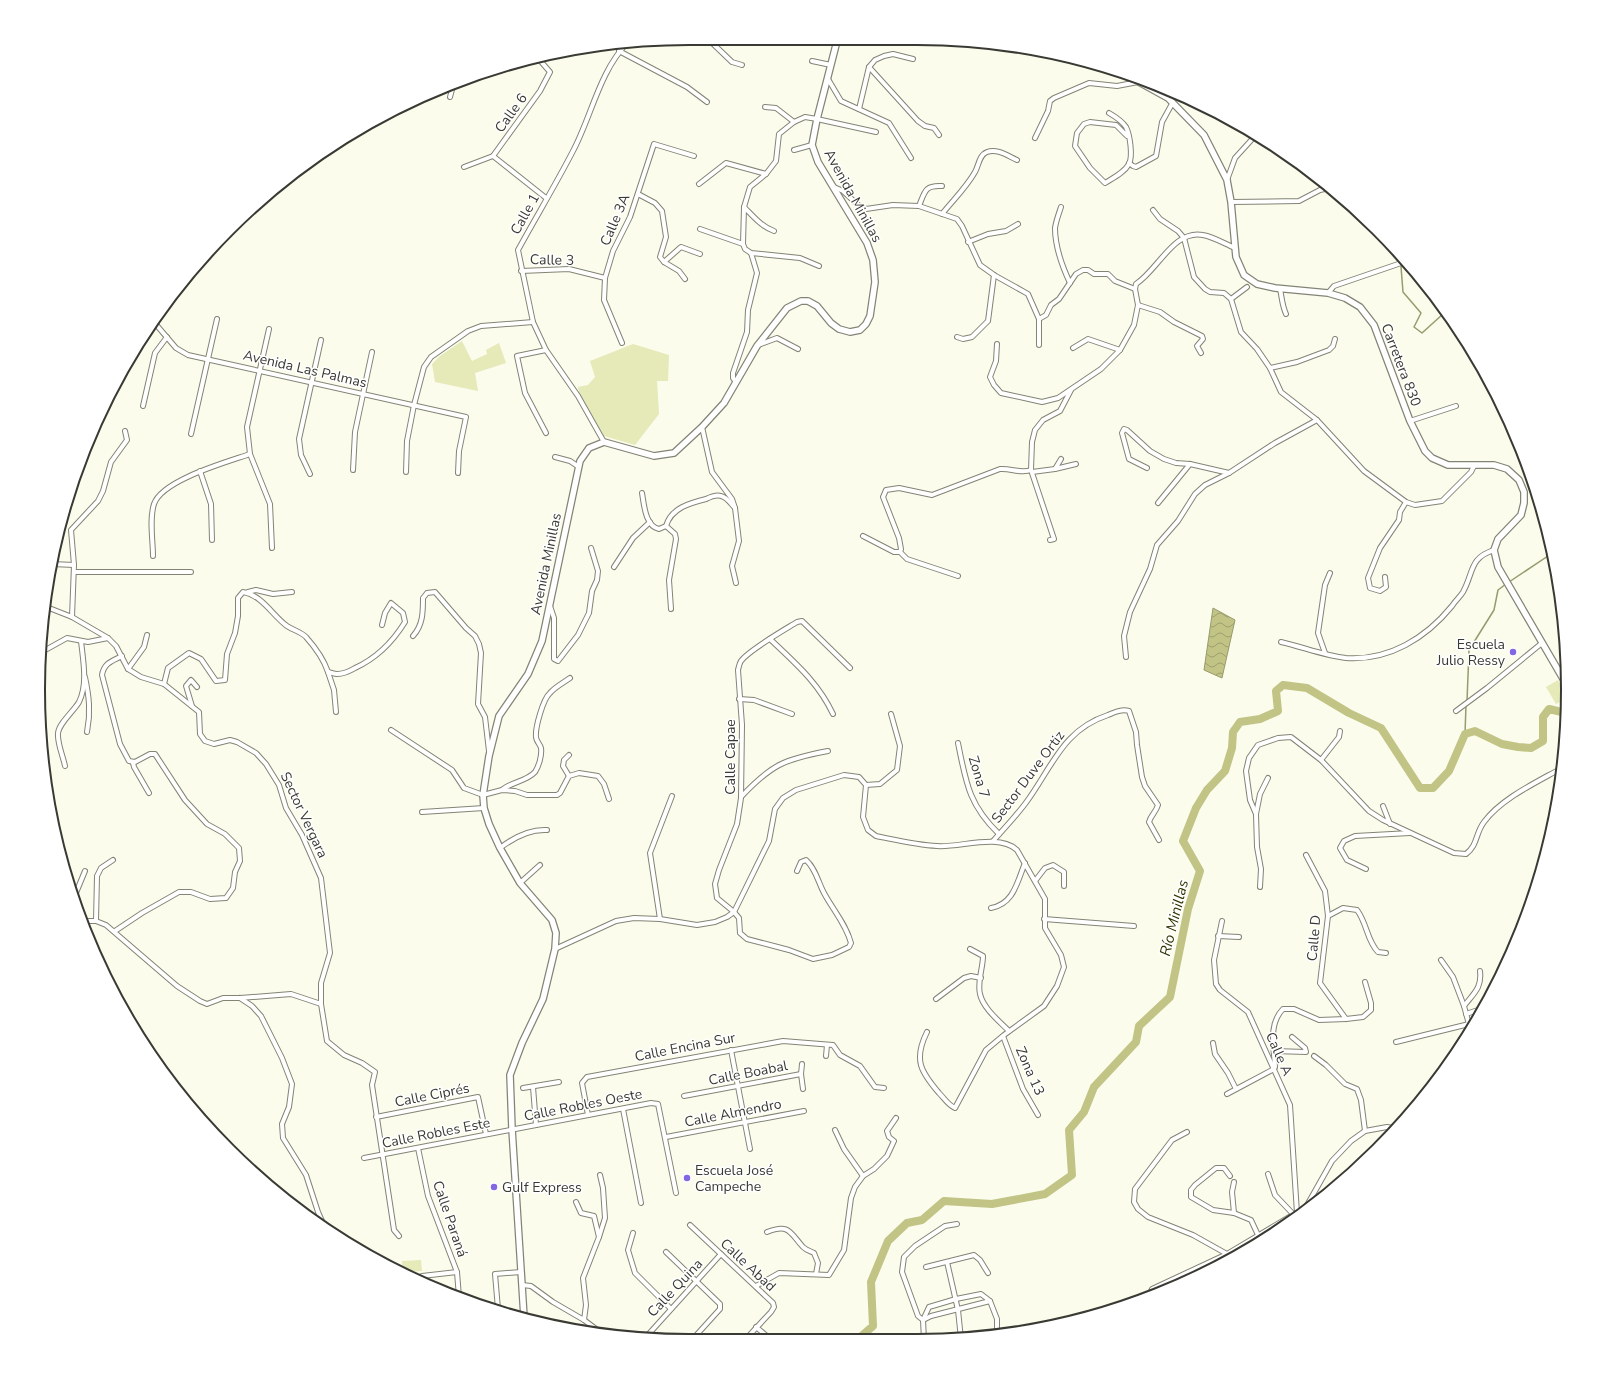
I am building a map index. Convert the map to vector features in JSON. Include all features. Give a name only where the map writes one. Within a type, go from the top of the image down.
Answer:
[{"type":"street","points":[[714,45],[732,62],[742,64]]},
{"type":"street","name":"Avenida Minillas","points":[[524,1312],[510,1075],[522,1043],[544,999],[556,949],[556,933],[552,920],[520,882],[491,831],[484,808],[483,795],[489,756],[500,716],[528,674],[542,641],[580,461],[589,448],[604,442],[654,456],[674,453],[702,427],[724,402],[757,346],[787,308],[801,301],[808,301],[817,306],[831,323],[839,329],[850,332],[860,330],[866,324],[870,316],[875,282],[873,260],[867,243],[818,162],[812,145],[817,119],[836,45]]},
{"type":"street","points":[[620,50],[687,87],[707,102]]},
{"type":"street","name":"Calle 1","points":[[604,442],[578,396],[546,350],[534,322],[521,271],[518,250],[574,150],[604,75],[620,50]]},
{"type":"street","points":[[859,109],[869,67],[875,60],[894,54],[913,59]]},
{"type":"street","points":[[812,61],[832,65]]},
{"type":"street","name":"Calle 6","points":[[493,156],[540,91],[550,72],[542,62]]},
{"type":"street","points":[[869,67],[918,121],[925,126],[934,128],[939,135]]},
{"type":"street","points":[[828,79],[841,101],[889,123],[911,158]]},
{"type":"street","points":[[1035,138],[1044,120],[1050,101],[1054,98],[1089,83],[1117,86],[1135,83]]},
{"type":"street","points":[[450,97],[452,91]]},
{"type":"street","name":"Carretera 830","points":[[1157,92],[1171,100],[1204,135],[1226,180],[1231,202],[1236,257],[1244,275],[1257,284],[1280,289],[1328,292],[1345,298],[1360,307],[1374,325],[1410,421],[1425,451],[1432,458],[1448,465],[1494,465],[1507,469],[1519,480],[1524,492],[1524,503],[1521,515],[1498,539],[1494,550]]},
{"type":"street","points":[[1129,163],[1136,167],[1156,156],[1162,122],[1171,100]]},
{"type":"street","points":[[765,107],[776,108],[794,122]]},
{"type":"street","points":[[1109,113],[1119,119],[1126,128],[1128,136],[1131,152],[1129,163],[1124,170],[1105,183],[1090,168],[1074,146],[1077,133],[1084,124],[1090,122],[1116,125],[1128,136]]},
{"type":"street","points":[[819,266],[800,258],[751,253],[745,249],[743,244],[744,207],[750,187],[766,174],[776,162],[779,134],[794,122],[805,118],[817,119],[876,132]]},
{"type":"street","points":[[1226,180],[1235,158],[1252,139]]},
{"type":"street","name":"Calle 3A","points":[[622,343],[604,300],[605,278],[613,251],[630,217],[654,144],[694,156]]},
{"type":"street","points":[[794,150],[812,145]]},
{"type":"street","points":[[942,214],[970,181],[981,156],[986,152],[1002,152],[1017,160]]},
{"type":"street","points":[[464,167],[493,156],[546,198]]},
{"type":"street","points":[[699,184],[726,163],[766,174]]},
{"type":"street","points":[[919,206],[926,189],[933,186],[942,186]]},
{"type":"street","points":[[833,187],[844,192],[858,206],[866,209],[894,205],[919,206],[956,219],[962,226],[968,242],[980,265],[994,275],[1028,294],[1039,319],[1039,345]]},
{"type":"street","points":[[1231,202],[1299,201],[1323,189]]},
{"type":"street","points":[[638,194],[655,203],[662,211],[666,237],[660,257],[664,262],[679,271],[685,279]]},
{"type":"street","points":[[744,207],[762,225],[767,229],[774,231]]},
{"type":"street","points":[[1060,207],[1055,228],[1058,251],[1063,268],[1070,283]]},
{"type":"street","points":[[1153,210],[1160,219],[1178,231],[1184,238],[1194,277],[1205,289],[1210,292],[1224,293],[1231,299],[1241,332],[1257,349],[1270,368],[1281,392],[1317,420],[1364,471],[1406,502],[1415,505],[1442,501],[1472,472],[1474,466]]},
{"type":"street","points":[[968,242],[988,234],[1006,231],[1018,224]]},
{"type":"street","points":[[700,230],[743,244]]},
{"type":"street","points":[[997,344],[996,360],[990,377],[994,385],[1001,392],[1042,402],[1058,398],[1100,369],[1120,350],[1134,325],[1138,305],[1135,289],[1136,284],[1144,279],[1170,248],[1192,233],[1204,235],[1235,248]]},
{"type":"street","points":[[664,262],[681,247],[700,254]]},
{"type":"street","points":[[736,381],[733,378],[733,373],[748,332],[748,310],[757,272],[751,253]]},
{"type":"street","points":[[1328,292],[1334,286],[1400,264]]},
{"type":"street","name":"Calle 3","points":[[521,271],[569,269],[605,278]]},
{"type":"street","points":[[1039,319],[1046,315],[1076,274],[1083,270],[1088,270],[1094,274],[1108,274],[1115,281],[1135,289]]},
{"type":"street","points":[[957,337],[963,339],[972,336],[988,321],[994,275]]},
{"type":"street","points":[[1231,299],[1247,287]]},
{"type":"street","points":[[1280,289],[1282,305],[1286,314]]},
{"type":"street","points":[[1138,305],[1160,312],[1174,322],[1202,336],[1203,339],[1197,346],[1201,353]]},
{"type":"street","points":[[191,434],[217,319]]},
{"type":"street","points":[[406,472],[407,440],[414,405],[424,367],[431,357],[468,331],[481,326],[534,322]]},
{"type":"street","name":"Avenida Las Palmas","points":[[157,326],[176,348],[188,355],[466,417],[459,451],[458,473]]},
{"type":"street","points":[[269,329],[247,427],[250,454],[270,504],[272,548]]},
{"type":"street","points":[[143,406],[155,353],[167,337]]},
{"type":"street","points":[[757,346],[777,338],[798,349]]},
{"type":"street","points":[[1073,348],[1088,339],[1120,350]]},
{"type":"street","points":[[1270,368],[1297,362],[1329,350],[1333,346],[1335,339]]},
{"type":"street","points":[[310,474],[301,455],[299,439],[321,340]]},
{"type":"street","points":[[546,350],[517,356],[525,394],[546,433]]},
{"type":"street","points":[[353,470],[355,432],[372,352]]},
{"type":"street","points":[[1050,540],[1054,538],[1031,471],[1032,442],[1035,430],[1043,420],[1060,411],[1071,390]]},
{"type":"street","points":[[1410,421],[1456,406]]},
{"type":"street","points":[[1126,656],[1124,636],[1130,612],[1150,569],[1157,546],[1178,521],[1195,494],[1205,485],[1229,473],[1275,443],[1317,420]]},
{"type":"street","points":[[702,427],[712,472],[732,499],[736,508],[739,541],[732,566],[736,583]]},
{"type":"street","points":[[1147,468],[1129,459],[1122,433],[1124,430],[1127,430],[1150,451],[1164,460],[1229,473]]},
{"type":"street","points":[[72,618],[74,564],[71,530],[98,501],[103,492],[111,462],[128,440],[125,431]]},
{"type":"street","points":[[153,556],[152,513],[154,503],[161,494],[180,481],[200,471],[250,454]]},
{"type":"street","points":[[555,457],[570,461],[579,467]]},
{"type":"street","points":[[1055,469],[1061,459]]},
{"type":"street","points":[[900,552],[901,549],[899,538],[883,497],[886,490],[899,488],[932,495],[1000,469],[1007,468],[1025,473],[1055,469],[1076,464]]},
{"type":"street","points":[[1158,503],[1190,464]]},
{"type":"street","points":[[200,471],[211,504],[212,540]]},
{"type":"street","points":[[642,493],[645,511],[650,522],[655,528],[662,529],[666,526],[676,512],[686,504],[719,495],[724,497],[736,508]]},
{"type":"street","points":[[1385,576],[1386,587],[1380,591],[1370,588],[1368,578],[1380,548],[1399,520],[1400,512],[1406,502]]},
{"type":"street","points":[[614,567],[629,544],[650,522]]},
{"type":"street","points":[[666,526],[675,534],[676,539],[670,580],[671,609]]},
{"type":"street","points":[[862,536],[894,552],[900,552],[907,559],[958,576]]},
{"type":"street","points":[[550,606],[554,618],[554,659],[558,661],[578,635],[589,613],[592,591],[597,580],[598,571],[591,548]]},
{"type":"street","points":[[1281,642],[1345,658],[1363,658],[1390,651],[1414,641],[1440,622],[1463,592],[1477,559],[1484,553],[1494,550],[1498,567],[1561,675]]},
{"type":"street","points":[[57,564],[74,564]]},
{"type":"street","points":[[74,572],[190,572]]},
{"type":"street","points":[[1325,653],[1318,633],[1325,584],[1330,573]]},
{"type":"street","points":[[164,684],[168,668],[189,653],[201,659],[216,681],[225,680],[226,654],[235,633],[238,616],[238,598],[243,592],[256,590],[273,594],[292,592]]},
{"type":"street","points":[[248,592],[268,606],[286,625],[305,636],[326,666],[334,690],[336,712]]},
{"type":"street","points":[[413,636],[418,631],[421,624],[423,598],[427,593],[435,592],[466,628],[475,636],[481,653],[478,704],[485,717],[489,756]]},
{"type":"street","points":[[328,672],[338,674],[350,671],[370,661],[398,632],[405,622],[402,613],[391,604],[385,613],[382,625]]},
{"type":"street","points":[[51,609],[72,618],[108,638],[116,646],[128,669],[144,648],[147,635]]},
{"type":"street","name":"Calle Capae","points":[[734,912],[717,898],[715,887],[719,870],[737,824],[741,798],[742,725],[738,670],[740,662],[770,639],[802,621],[850,668]]},
{"type":"street","points":[[46,650],[67,638],[88,642],[108,638]]},
{"type":"street","points":[[770,639],[810,678],[827,701],[833,714]]},
{"type":"street","points":[[81,641],[84,674],[90,696],[90,718],[87,732]]},
{"type":"street","points":[[1456,711],[1542,643]]},
{"type":"street","points":[[122,656],[107,663],[103,669],[102,675],[120,744],[129,761],[133,763],[149,793]]},
{"type":"street","name":"Sector Vergara","points":[[128,669],[141,677],[164,684],[199,712],[200,734],[205,741],[214,744],[230,740],[237,742],[256,753],[266,764],[279,786],[286,808],[302,835],[321,878],[330,953],[321,983],[321,1004],[327,1041],[344,1055],[362,1063],[375,1072],[372,1085],[376,1117]]},
{"type":"street","points":[[65,766],[58,738],[58,730],[78,703],[82,694],[84,674]]},
{"type":"street","points":[[502,790],[509,784],[534,773],[541,758],[541,749],[536,736],[542,707],[549,693],[570,678]]},
{"type":"street","points":[[192,706],[186,686],[191,680],[196,687]]},
{"type":"street","points":[[739,699],[754,700],[792,714]]},
{"type":"street","name":"Sector Duve Ortiz","points":[[994,841],[1024,804],[1067,740],[1080,728],[1098,718],[1124,710],[1129,711],[1136,732],[1137,747],[1145,786],[1158,805],[1157,811],[1150,816],[1149,822],[1159,840]]},
{"type":"street","points":[[866,785],[880,784],[897,770],[900,746],[891,714]]},
{"type":"street","points":[[390,730],[452,770],[464,788],[483,795],[502,790],[515,791],[527,795],[557,795],[560,793],[569,776]]},
{"type":"street","points":[[1321,760],[1339,737],[1340,731]]},
{"type":"street","points":[[1256,814],[1250,800],[1246,771],[1249,758],[1258,745],[1278,738],[1291,737],[1321,760],[1369,811],[1390,824],[1454,853],[1466,854],[1473,849],[1478,831],[1485,821],[1505,802],[1532,784],[1555,772]]},
{"type":"street","name":"Zona 7","points":[[958,743],[965,777],[974,803],[983,817],[999,834]]},
{"type":"street","points":[[741,798],[760,777],[777,765],[801,756],[828,751]]},
{"type":"street","points":[[115,932],[142,912],[179,892],[192,892],[210,899],[226,898],[233,888],[235,872],[240,861],[239,848],[225,834],[207,824],[185,800],[155,754],[150,754],[133,763]]},
{"type":"street","points":[[569,755],[564,760],[563,766],[569,776]]},
{"type":"street","points":[[569,776],[579,774],[598,776],[604,784],[609,799]]},
{"type":"street","points":[[556,949],[616,921],[634,918],[660,919],[697,925],[715,922],[727,917],[734,912],[769,841],[775,809],[783,798],[796,790],[844,775],[859,777],[866,785],[863,817],[868,830],[876,836],[938,846],[994,841],[1012,845],[1025,863],[1045,899],[1045,928],[1061,955],[1064,967],[1057,986],[1044,1006],[1009,1031],[986,1050],[955,1108],[949,1105],[929,1082],[922,1070],[921,1045],[927,1032]]},
{"type":"street","points":[[1260,887],[1261,869],[1257,847],[1256,814],[1260,794],[1268,778]]},
{"type":"street","points":[[660,919],[650,852],[672,796]]},
{"type":"street","points":[[1383,806],[1390,824]]},
{"type":"street","points":[[422,812],[484,808]]},
{"type":"street","points":[[500,848],[510,840],[537,830],[547,830]]},
{"type":"street","points":[[1366,869],[1347,860],[1340,848],[1344,841],[1355,836],[1411,833]]},
{"type":"street","name":"Calle D","points":[[1306,855],[1325,891],[1328,916],[1320,983],[1346,1019]]},
{"type":"street","points":[[96,921],[97,876],[101,868],[113,860]]},
{"type":"street","points":[[734,912],[739,918],[740,933],[747,939],[789,950],[813,959],[832,955],[849,947],[852,943],[848,932],[824,893],[812,865],[806,860],[801,862],[797,871]]},
{"type":"street","points":[[990,908],[997,907],[1011,898],[1025,863]]},
{"type":"street","points":[[520,882],[540,865]]},
{"type":"street","points":[[1035,881],[1045,868],[1053,865],[1064,872],[1064,886]]},
{"type":"street","points":[[77,890],[85,871]]},
{"type":"street","points":[[1328,916],[1343,908],[1357,910],[1363,918],[1373,947],[1378,952],[1386,953]]},
{"type":"street","points":[[1044,919],[1134,926]]},
{"type":"street","points":[[88,921],[96,921],[106,925],[177,986],[207,1004],[223,998],[291,994],[321,1004]]},
{"type":"street","name":"Calle A","points":[[1222,921],[1214,960],[1216,984],[1220,990],[1248,1012],[1290,1105],[1295,1211]]},
{"type":"street","points":[[1218,936],[1239,937]]},
{"type":"street","points":[[970,949],[984,956],[980,993],[983,1001],[994,1016],[1009,1031]]},
{"type":"street","points":[[1441,960],[1453,978],[1464,1006],[1468,1023]]},
{"type":"street","points":[[1464,1006],[1479,987],[1481,979],[1480,971]]},
{"type":"street","points":[[936,999],[964,978],[971,976],[981,978]]},
{"type":"street","points":[[1226,1094],[1274,1069],[1274,1026],[1277,1016],[1283,1009],[1294,1009],[1319,1020],[1363,1017],[1371,1010],[1372,1003],[1365,982]]},
{"type":"street","points":[[240,998],[252,1006],[261,1016],[282,1058],[292,1084],[289,1107],[282,1124],[283,1138],[306,1175],[320,1218]]},
{"type":"street","points":[[1466,1014],[1476,1011]]},
{"type":"street","points":[[1396,1042],[1466,1027]]},
{"type":"street","name":"Zona 13","points":[[1003,1036],[1023,1089],[1038,1115]]},
{"type":"street","points":[[1274,1051],[1306,1052],[1305,1048],[1292,1037]]},
{"type":"street","name":"Calle Encina Sur","points":[[588,1115],[582,1083],[586,1077],[783,1041],[827,1045]]},
{"type":"street","points":[[1213,1043],[1215,1054],[1228,1073],[1236,1090]]},
{"type":"street","points":[[826,1056],[827,1045],[833,1046],[840,1055],[860,1066],[875,1087],[884,1088]]},
{"type":"street","points":[[731,1050],[750,1148]]},
{"type":"street","points":[[1314,1056],[1326,1065],[1345,1084],[1357,1089],[1361,1100],[1365,1131]]},
{"type":"street","points":[[801,1074],[802,1064]]},
{"type":"street","name":"Calle Boabal","points":[[684,1096],[801,1074],[803,1089]]},
{"type":"street","points":[[523,1088],[559,1082]]},
{"type":"street","points":[[533,1087],[536,1125]]},
{"type":"street","name":"Calle Ciprés","points":[[376,1117],[478,1097],[486,1134]]},
{"type":"street","name":"Calle Robles Oeste","points":[[512,1129],[651,1103],[658,1104],[666,1138]]},
{"type":"street","points":[[623,1109],[641,1203]]},
{"type":"street","name":"Calle Almendro","points":[[666,1138],[804,1111]]},
{"type":"street","points":[[376,1117],[394,1230],[399,1236]]},
{"type":"street","points":[[756,1286],[779,1273],[829,1275],[844,1250],[851,1198],[855,1187],[863,1176],[874,1169],[887,1156],[894,1140],[889,1137],[887,1131],[896,1118]]},
{"type":"street","points":[[1311,1199],[1332,1161],[1351,1141],[1365,1131],[1389,1127]]},
{"type":"street","name":"Calle Robles Este","points":[[364,1158],[512,1129]]},
{"type":"street","points":[[835,1130],[844,1149],[863,1176]]},
{"type":"street","points":[[1187,1132],[1172,1140],[1135,1189],[1134,1202],[1138,1209],[1148,1218],[1193,1235],[1227,1254]]},
{"type":"street","points":[[666,1138],[676,1193]]},
{"type":"street","name":"Calle Paraná","points":[[418,1148],[428,1196],[456,1272],[458,1291]]},
{"type":"street","points":[[1230,1176],[1224,1168],[1216,1168],[1195,1185],[1191,1190],[1191,1197],[1213,1210],[1234,1213],[1252,1220],[1258,1235]]},
{"type":"street","points":[[1268,1174],[1274,1195],[1293,1212]]},
{"type":"street","points":[[584,1320],[586,1304],[583,1278],[599,1237],[604,1218],[603,1188],[600,1175]]},
{"type":"street","points":[[1234,1182],[1232,1192],[1234,1213]]},
{"type":"street","points":[[576,1202],[581,1213],[594,1216],[599,1237]]},
{"type":"street","points":[[923,1320],[918,1316],[902,1272],[904,1257],[915,1246],[945,1226],[957,1224]]},
{"type":"street","name":"Calle Abad","points":[[690,1225],[773,1303],[774,1307],[750,1334]]},
{"type":"street","points":[[767,1232],[782,1228],[787,1229],[794,1234],[804,1249],[814,1253],[818,1263],[816,1274]]},
{"type":"street","points":[[1247,1243],[1270,1228]]},
{"type":"street","points":[[633,1233],[628,1250],[635,1273],[671,1309]]},
{"type":"street","points":[[1152,1289],[1242,1246]]},
{"type":"street","points":[[666,1252],[720,1304],[720,1309],[697,1334]]},
{"type":"street","name":"Calle Quina","points":[[650,1333],[721,1254]]},
{"type":"street","points":[[926,1267],[974,1255],[980,1260],[988,1273]]},
{"type":"street","points":[[947,1262],[956,1299],[960,1333]]},
{"type":"street","points":[[422,1276],[456,1272]]},
{"type":"street","points":[[497,1305],[494,1274],[521,1272]]},
{"type":"street","points":[[522,1285],[531,1286],[553,1302],[592,1326]]},
{"type":"street","points":[[924,1334],[923,1320],[929,1307],[956,1299],[982,1294],[990,1301],[996,1319],[997,1329]]},
{"type":"street","points":[[923,1320],[931,1316],[990,1301]]},
{"type":"street","points":[[756,1327],[764,1334]]},
{"type":"shaded area","points":[[462,341],[472,361],[487,354],[486,350],[499,343],[506,363],[475,373],[478,391],[435,382],[432,364],[440,356]]},
{"type":"shaded area","points":[[633,344],[669,355],[668,381],[657,381],[659,414],[635,445],[604,436],[579,393],[578,387],[588,385],[595,377],[590,361]]},
{"type":"shaded area","points":[[1558,680],[1561,685],[1561,702],[1556,704],[1546,687]]},
{"type":"shaded area","points":[[421,1260],[422,1271],[412,1272],[404,1268],[402,1261]]},
{"type":"water","points":[[1213,608],[1235,620],[1222,678],[1204,670]]},
{"type":"waterway","points":[[1401,265],[1403,292],[1421,313],[1414,327],[1422,333],[1441,316]]},
{"type":"waterway","points":[[1509,582],[1547,557]]},
{"type":"waterway","points":[[1467,701],[1469,650],[1494,610],[1498,590],[1506,584]]},
{"type":"waterway","name":"Río Minillas","points":[[864,1334],[873,1326],[871,1282],[888,1241],[907,1223],[922,1220],[944,1201],[992,1204],[1045,1194],[1072,1175],[1069,1130],[1084,1112],[1094,1087],[1136,1042],[1139,1026],[1170,997],[1188,909],[1200,871],[1183,841],[1196,808],[1207,790],[1225,771],[1232,748],[1233,732],[1240,722],[1260,719],[1278,711],[1276,691],[1283,685],[1307,688],[1349,713],[1381,728],[1420,788],[1433,788],[1449,771],[1465,734],[1475,731],[1502,744],[1531,748],[1543,741],[1543,717],[1549,709],[1560,712]]},
{"type":"waterway","points":[[1465,734],[1466,705]]},
{"type":"place","name":"Escuela Julio Ressy","points":[[1513,652]]},
{"type":"place","name":"Escuela José Campeche","points":[[687,1178]]},
{"type":"place","name":"Gulf Express","points":[[494,1187]]}]
